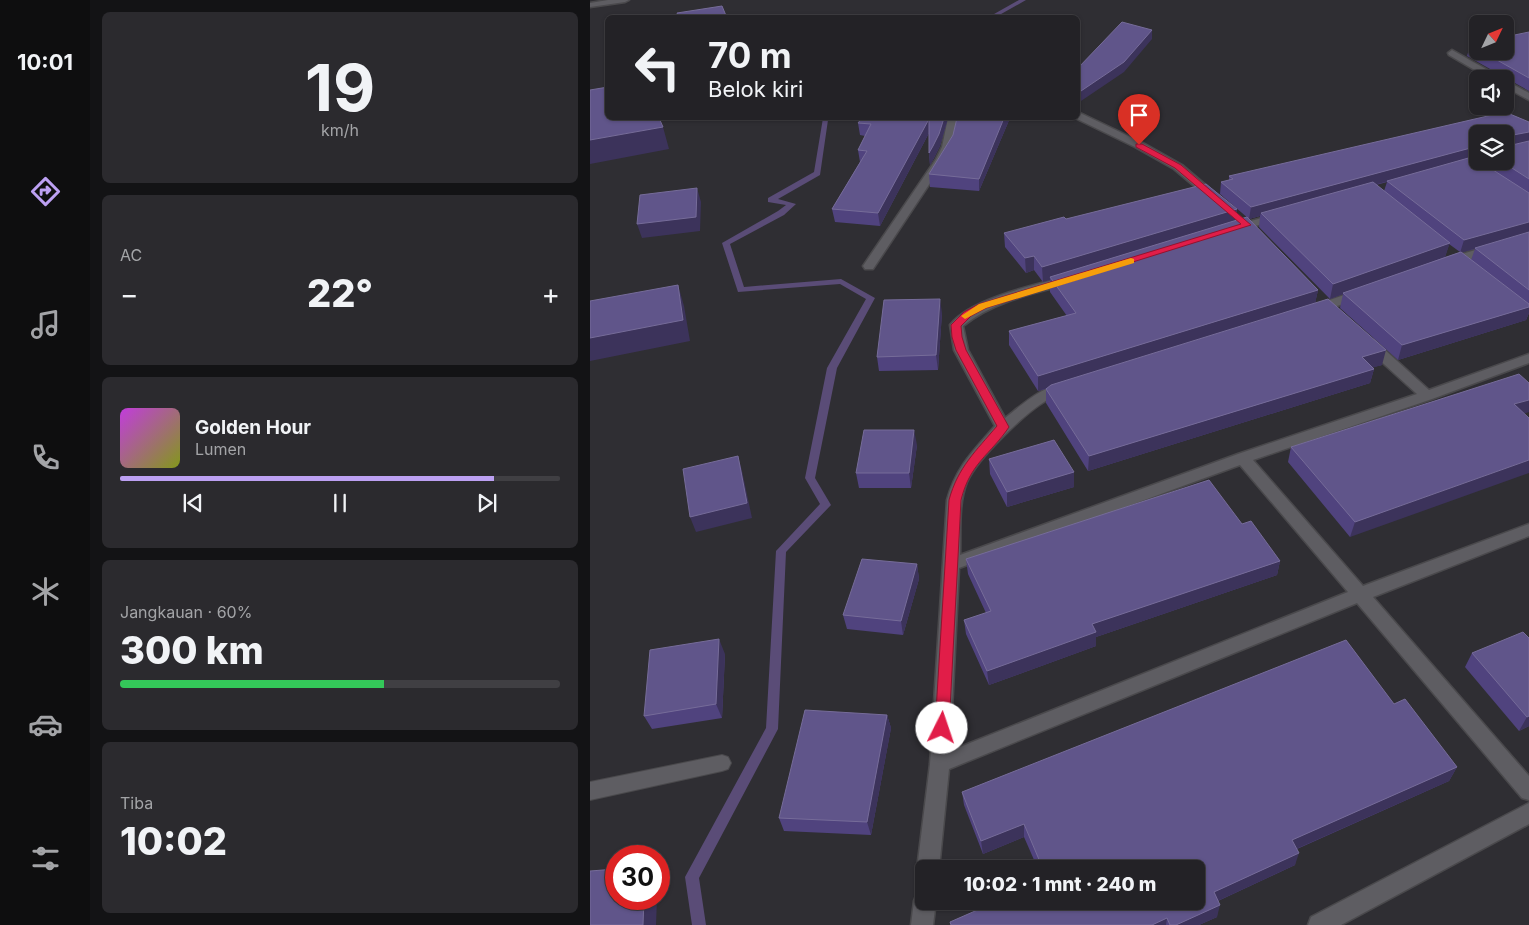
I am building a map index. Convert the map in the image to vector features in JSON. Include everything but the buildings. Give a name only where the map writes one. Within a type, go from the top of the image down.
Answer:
[{"type":"street","points":[[590,5],[625,0]]},
{"type":"street","points":[[1452,53],[1481,70]]},
{"type":"street","points":[[1514,89],[1529,97]]},
{"type":"street","points":[[1080,116],[1178,167],[1226,207]]},
{"type":"street","points":[[869,266],[941,159],[947,146],[953,120]]},
{"type":"street","points":[[1218,234],[1243,222],[1294,212]]},
{"type":"street","points":[[1243,222],[1260,239]]},
{"type":"street","points":[[1439,266],[1529,238]]},
{"type":"street","points":[[1443,248],[1472,270]]},
{"type":"street","points":[[1003,427],[961,350],[956,325],[968,314],[983,306],[1077,277]]},
{"type":"street","points":[[1299,315],[1331,309],[1374,289]]},
{"type":"street","points":[[1314,292],[1331,309]]},
{"type":"street","points":[[1356,331],[1427,396]]},
{"type":"street","points":[[953,564],[1243,458],[1427,396],[1529,358]]},
{"type":"street","points":[[1500,369],[1514,381]]},
{"type":"street","points":[[929,860],[940,764],[953,564],[955,500],[960,481],[974,460],[1003,427],[1045,395],[1074,386]]},
{"type":"street","points":[[1243,458],[1529,791]]},
{"type":"street","points":[[940,764],[1359,595],[1529,530]]},
{"type":"street","points":[[1319,925],[1529,814]]},
{"type":"street","points":[[922,925],[924,910]]},
{"type":"lane","points":[[590,791],[722,763]]},
{"type":"waterway","points":[[995,15],[1023,0]]},
{"type":"waterway","points":[[699,925],[692,877],[772,729],[781,551],[826,505],[810,478],[832,368],[871,298],[841,281],[741,290],[726,243],[781,213],[792,204],[771,200],[817,173],[825,120]]},
{"type":"slow traffic","points":[[965,316],[983,306],[1131,261]]},
{"type":"route","points":[[942,728],[953,564],[955,500],[960,481],[974,460],[1003,427],[961,350],[956,325],[968,314],[983,306],[1247,225],[1178,167],[1139,145]]}]
